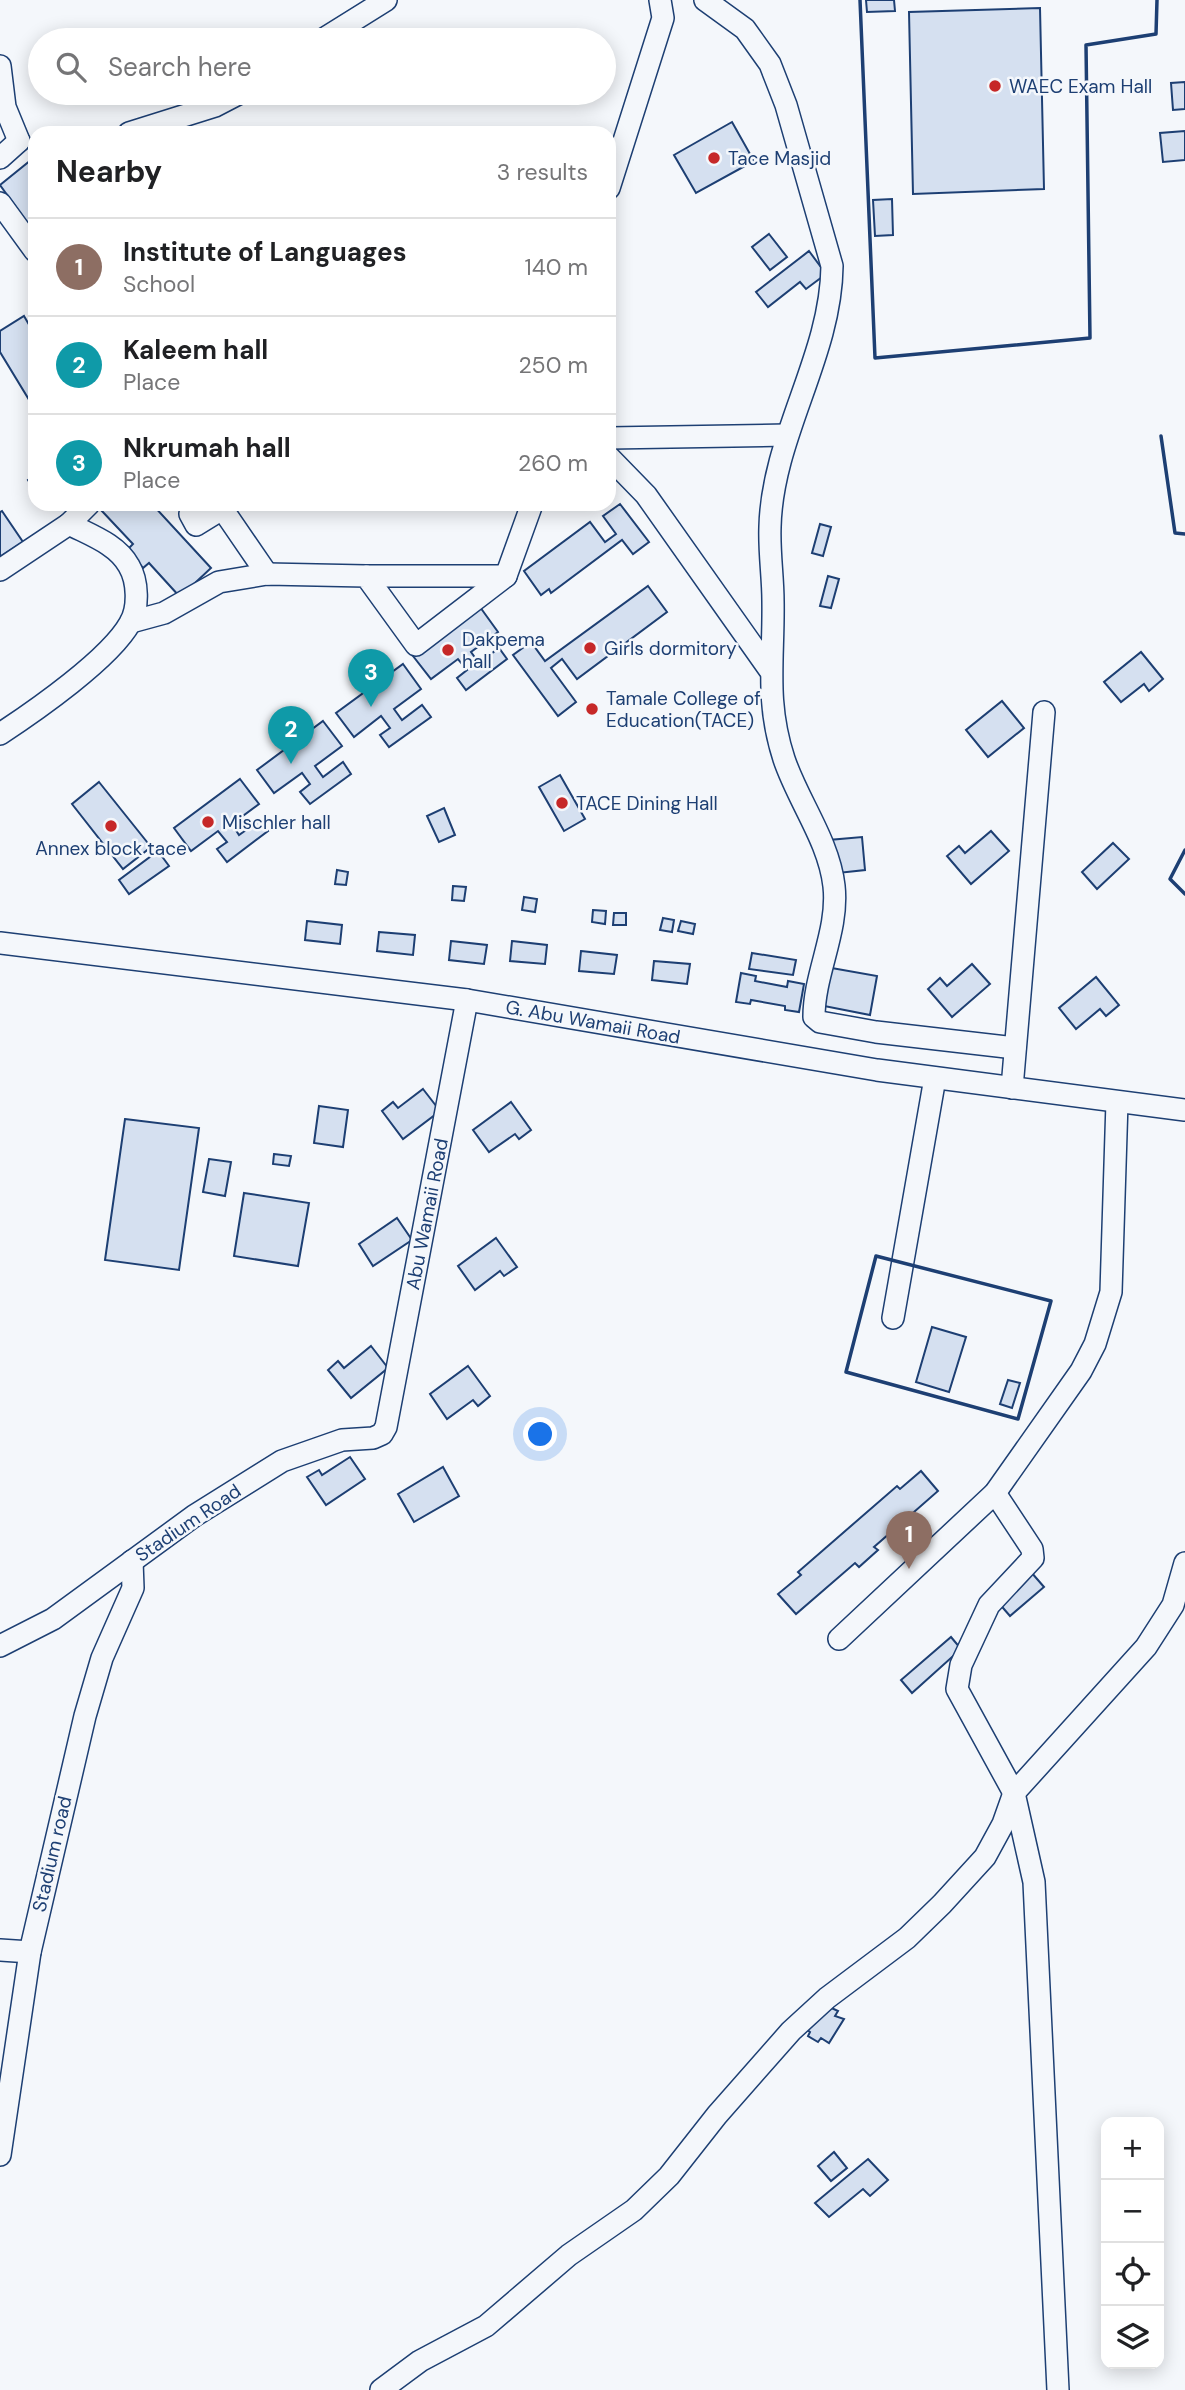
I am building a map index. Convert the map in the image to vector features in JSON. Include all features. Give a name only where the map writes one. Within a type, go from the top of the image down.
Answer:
[{"type":"street","points":[[341,28],[386,0]]},
{"type":"street","points":[[616,166],[663,18],[660,0]]},
{"type":"street","points":[[705,0],[746,29],[770,64],[786,105],[832,266],[831,284],[814,363],[776,466],[770,527],[773,603],[769,669],[771,697],[784,759],[822,844],[834,887],[834,914],[814,1017],[820,1021],[876,1032],[1015,1048]]},
{"type":"street","points":[[0,66],[5,107],[27,142],[0,158]]},
{"type":"street","points":[[151,126],[217,105]]},
{"type":"street","points":[[0,203],[28,241]]},
{"type":"street","points":[[616,438],[788,435]]},
{"type":"street","points":[[616,464],[646,495],[769,669]]},
{"type":"street","points":[[0,570],[69,524],[82,511]]},
{"type":"street","points":[[219,511],[267,574]]},
{"type":"street","points":[[366,576],[416,645],[506,576],[529,511]]},
{"type":"street","points":[[69,524],[108,544],[129,566],[136,594],[131,622]]},
{"type":"street","points":[[0,734],[94,662],[131,622],[164,613],[219,582],[267,574],[506,576]]},
{"type":"street","points":[[1012,1088],[1044,712]]},
{"type":"street","name":"G. Abu Wamaii Road","points":[[4,939],[467,1000],[934,1078],[1185,1110]]},
{"type":"street","name":"Abu Wamaii Road","points":[[386,1427],[467,1000]]},
{"type":"street","points":[[893,1318],[934,1078]]},
{"type":"street","points":[[839,1639],[995,1493],[1081,1371],[1105,1316],[1111,1292],[1117,1102]]},
{"type":"street","name":"Stadium Road","points":[[0,1646],[53,1619],[194,1516],[282,1461],[342,1440],[373,1438],[382,1434],[386,1427]]},
{"type":"street","points":[[995,1493],[1032,1549],[1033,1558],[989,1605],[961,1665],[957,1689],[1014,1793],[1034,1882],[1039,1942],[1058,2390]]},
{"type":"street","name":"Stadium road","points":[[0,2155],[30,1952],[85,1716],[102,1658],[133,1588],[132,1561]]},
{"type":"street","points":[[382,2390],[420,2361],[486,2326],[569,2255],[634,2210],[669,2175],[717,2115],[791,2031],[827,1998],[907,1938],[962,1884],[985,1857],[1003,1824],[1014,1793],[1146,1647],[1173,1605],[1185,1563]]},
{"type":"street","points":[[0,1950],[30,1952]]},
{"type":"building","points":[[866,0],[894,0],[895,11],[867,12]]},
{"type":"building","points":[[1040,8],[1044,189],[913,194],[909,12]]},
{"type":"building","points":[[1185,82],[1185,109],[1173,110],[1171,83]]},
{"type":"building","name":"Tace Masjid","points":[[732,122],[754,161],[696,193],[674,155]]},
{"type":"building","points":[[1185,131],[1185,160],[1163,162],[1160,133]]},
{"type":"building","points":[[28,162],[28,224],[0,185]]},
{"type":"building","points":[[892,199],[893,235],[875,236],[873,200]]},
{"type":"building","points":[[769,234],[787,257],[770,270],[752,247]]},
{"type":"building","points":[[809,251],[826,274],[806,289],[800,282],[768,307],[756,292]]},
{"type":"building","points":[[24,316],[28,323],[28,398],[0,352],[0,331]]},
{"type":"building","points":[[620,504],[649,542],[633,554],[622,540],[551,593],[549,589],[541,595],[524,571],[590,522],[605,542],[616,534],[603,516],[610,511],[616,511]]},
{"type":"building","points":[[2,511],[23,542],[0,557],[0,512]]},
{"type":"building","points":[[102,511],[158,511],[211,568],[180,597],[149,563],[143,568],[127,550],[133,544]]},
{"type":"building","points":[[820,524],[831,527],[823,556],[812,553]]},
{"type":"building","points":[[828,576],[839,579],[831,608],[820,606]]},
{"type":"building","name":"Girls dormitory","points":[[648,586],[667,612],[577,679],[562,659],[551,668],[576,702],[558,716],[513,655],[531,642],[545,661]]},
{"type":"building","name":"Dakpema hall","points":[[480,607],[498,632],[471,652],[479,663],[499,648],[507,659],[466,690],[457,678],[467,670],[458,659],[431,679],[413,656]]},
{"type":"building","points":[[1141,652],[1163,679],[1149,691],[1144,684],[1121,702],[1104,682]]},
{"type":"building","points":[[403,664],[421,689],[394,709],[402,720],[422,705],[431,717],[389,747],[380,735],[390,728],[381,716],[354,737],[336,713]]},
{"type":"building","points":[[1002,701],[1024,728],[988,757],[966,730]]},
{"type":"building","points":[[323,721],[342,746],[315,766],[323,777],[343,762],[351,774],[310,804],[300,792],[310,784],[302,773],[274,793],[257,770]]},
{"type":"building","name":"TACE Dining Hall","points":[[560,775],[585,819],[564,831],[539,787]]},
{"type":"building","name":"Mischler hall","points":[[240,779],[259,804],[232,824],[239,835],[260,820],[268,831],[227,862],[217,849],[227,842],[218,831],[191,851],[174,828]]},
{"type":"building","name":"Annex block tace","points":[[99,782],[151,847],[123,869],[72,804]]},
{"type":"building","points":[[444,808],[455,835],[439,842],[427,816]]},
{"type":"building","points":[[991,831],[1009,851],[971,884],[947,856],[959,846],[965,853]]},
{"type":"building","points":[[862,837],[865,870],[838,873],[829,840]]},
{"type":"building","points":[[1113,843],[1129,859],[1097,889],[1082,872]]},
{"type":"building","points":[[158,851],[169,866],[129,894],[119,880]]},
{"type":"building","points":[[337,870],[348,872],[346,885],[335,884]]},
{"type":"building","points":[[453,886],[466,887],[464,901],[452,900]]},
{"type":"building","points":[[524,897],[537,899],[535,912],[522,910]]},
{"type":"building","points":[[593,910],[606,911],[605,924],[592,922]]},
{"type":"building","points":[[614,913],[626,913],[626,925],[613,925]]},
{"type":"building","points":[[663,918],[674,920],[672,932],[660,930]]},
{"type":"building","points":[[307,921],[342,925],[340,944],[305,940]]},
{"type":"building","points":[[681,921],[695,924],[693,934],[678,931]]},
{"type":"building","points":[[379,932],[415,935],[413,955],[377,951]]},
{"type":"building","points":[[451,941],[487,945],[484,964],[449,960]]},
{"type":"building","points":[[512,941],[547,945],[545,964],[510,961]]},
{"type":"building","points":[[581,951],[617,955],[614,974],[579,971]]},
{"type":"building","points":[[752,953],[796,960],[793,975],[749,969]]},
{"type":"building","points":[[654,961],[690,964],[687,984],[652,980]]},
{"type":"building","points":[[972,964],[990,984],[952,1017],[928,989],[940,978],[947,986]]},
{"type":"building","points":[[826,967],[877,976],[870,1015],[819,1005]]},
{"type":"building","points":[[741,973],[756,976],[755,981],[787,987],[788,981],[804,984],[799,1012],[785,1010],[785,1006],[751,1000],[750,1004],[736,1002]]},
{"type":"building","points":[[1096,977],[1119,1005],[1106,1016],[1100,1009],[1076,1029],[1059,1008]]},
{"type":"building","points":[[423,1089],[440,1111],[403,1139],[382,1111],[393,1102],[398,1108]]},
{"type":"building","points":[[511,1102],[531,1130],[519,1139],[515,1134],[489,1152],[473,1130]]},
{"type":"building","points":[[319,1106],[348,1110],[343,1147],[314,1143]]},
{"type":"building","points":[[125,1119],[199,1128],[179,1270],[105,1260]]},
{"type":"building","points":[[274,1154],[291,1156],[289,1166],[273,1164]]},
{"type":"building","points":[[209,1159],[231,1162],[225,1196],[203,1192]]},
{"type":"building","points":[[244,1193],[309,1203],[298,1266],[234,1256]]},
{"type":"building","points":[[397,1218],[412,1240],[373,1266],[359,1244]]},
{"type":"building","points":[[496,1238],[517,1267],[504,1276],[500,1271],[475,1290],[458,1266]]},
{"type":"building","points":[[932,1327],[966,1337],[949,1392],[916,1382]]},
{"type":"building","points":[[371,1346],[388,1368],[351,1398],[328,1370],[338,1361],[344,1368]]},
{"type":"building","points":[[468,1366],[490,1396],[478,1406],[473,1400],[447,1419],[430,1394]]},
{"type":"building","points":[[1008,1380],[1020,1383],[1012,1408],[1000,1404]]},
{"type":"building","points":[[350,1457],[365,1479],[326,1505],[307,1477],[319,1470],[322,1475]]},
{"type":"building","points":[[443,1467],[459,1496],[414,1522],[398,1494]]},
{"type":"building","points":[[921,1471],[938,1491],[874,1547],[878,1550],[859,1567],[855,1563],[796,1614],[778,1594],[801,1575],[798,1572],[897,1486],[900,1489]]},
{"type":"building","points":[[1031,1572],[1044,1587],[1010,1616],[997,1601]]},
{"type":"building","points":[[951,1637],[961,1649],[912,1693],[901,1680]]},
{"type":"building","points":[[825,2005],[838,2011],[835,2016],[844,2019],[829,2043],[821,2038],[818,2042],[808,2036],[810,2032],[806,2029]]},
{"type":"building","points":[[834,2152],[847,2168],[831,2181],[818,2166]]},
{"type":"building","points":[[868,2159],[888,2180],[870,2196],[863,2189],[829,2217],[815,2203]]},
{"type":"wall","points":[[860,0],[875,358],[1090,338],[1086,45],[1156,34],[1157,0]]},
{"type":"wall","points":[[1161,436],[1175,533],[1185,534]]},
{"type":"wall","points":[[1185,850],[1170,879],[1185,894]]},
{"type":"wall","points":[[876,1256],[1051,1301],[1018,1419],[846,1372],[876,1256]]},
{"type":"place","name":"WAEC Exam Hall","points":[[995,86]]},
{"type":"place","name":"Tace Masjid","points":[[714,158]]},
{"type":"place","name":"Girls dormitory","points":[[590,648]]},
{"type":"place","name":"Dakpema hall","points":[[448,650]]},
{"type":"place","name":"Nkrumah hall","points":[[371,707]]},
{"type":"place","name":"Tamale College of Education(TACE)","points":[[592,709]]},
{"type":"place","name":"Kaleem hall","points":[[291,764]]},
{"type":"place","name":"TACE Dining Hall","points":[[562,803]]},
{"type":"place","name":"Mischler hall","points":[[208,822]]},
{"type":"place","name":"Annex block tace","points":[[111,826]]},
{"type":"place","name":"Institute of Languages","points":[[909,1569]]}]
